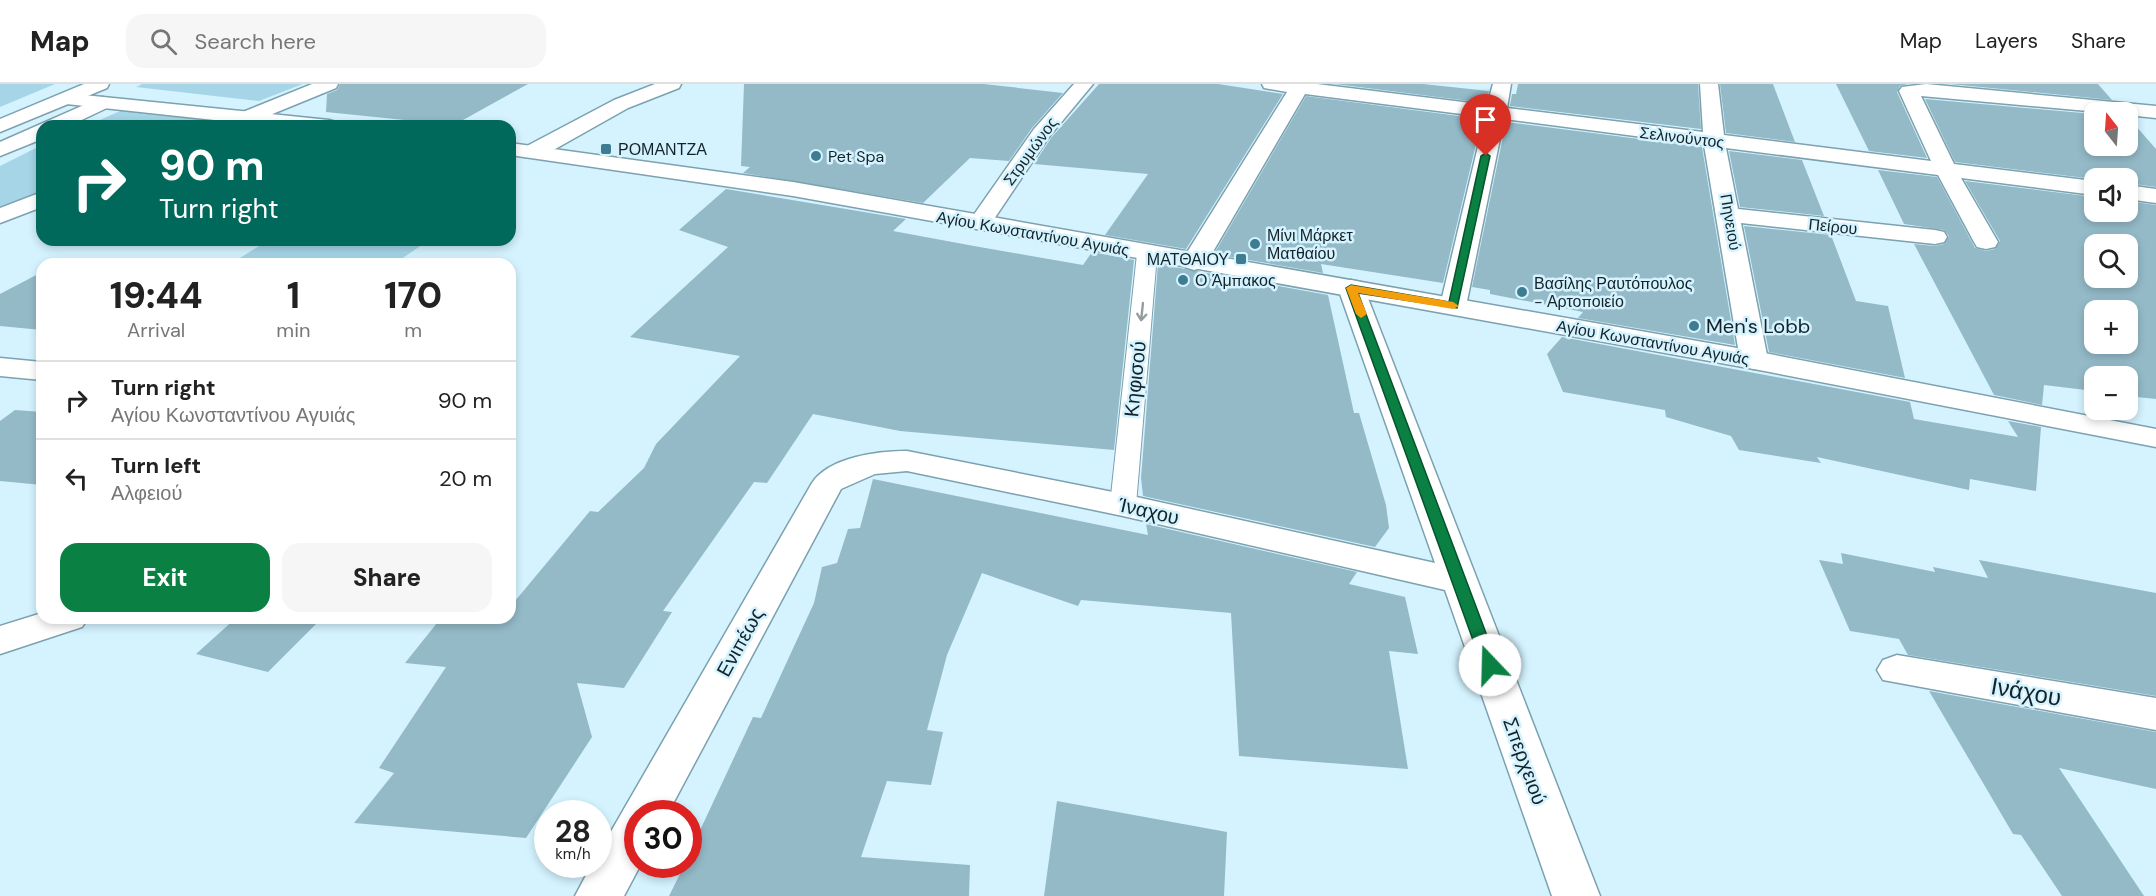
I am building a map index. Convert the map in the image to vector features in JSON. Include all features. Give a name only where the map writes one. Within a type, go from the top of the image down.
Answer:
[{"type":"street","points":[[240,120],[329,84]]},
{"type":"street","points":[[521,151],[621,104],[672,84]]},
{"type":"street","name":"Στρυμώνος","points":[[980,223],[1041,133],[1084,84]]},
{"type":"street","name":"Σελινούντος","points":[[1271,84],[2084,187]]},
{"type":"street","points":[[1453,306],[1502,84]]},
{"type":"street","name":"Πηνειού","points":[[1709,84],[1714,141],[1730,215],[1754,360]]},
{"type":"street","points":[[1194,262],[1300,86]]},
{"type":"street","points":[[1986,242],[1909,93],[1916,90],[2156,112]]},
{"type":"street","points":[[61,120],[101,94]]},
{"type":"street","points":[[0,126],[64,99],[101,94],[275,120]]},
{"type":"street","points":[[0,150],[36,134]]},
{"type":"street","name":"Αγίου Κωνσταντίνου Αγυιάς","points":[[521,151],[741,181],[1351,288],[1754,360],[2156,438]]},
{"type":"street","points":[[2138,194],[2156,196]]},
{"type":"street","points":[[0,216],[36,201]]},
{"type":"street","name":"Πείρου","points":[[1730,215],[1935,237]]},
{"type":"street","name":"Σπερχειού","points":[[1351,288],[1576,896]]},
{"type":"street","points":[[0,367],[36,370]]},
{"type":"street","name":"Ίναχου","points":[[839,476],[876,463],[907,461],[1123,505],[1458,581]]},
{"type":"street","name":"Ενιπέως","points":[[652,800],[828,483],[839,476]]},
{"type":"street","points":[[0,640],[50,624]]},
{"type":"street","name":"Ινάχου","points":[[1897,670],[2156,714]]},
{"type":"street","points":[[599,896],[624,852]]},
{"type":"lane","name":"Κηφισού","points":[[1123,505],[1147,254]]},
{"type":"shaded area","points":[[0,84],[55,84],[0,107]]},
{"type":"shaded area","points":[[142,84],[303,84],[259,101],[136,87]]},
{"type":"shaded area","points":[[127,108],[231,119],[229,120],[100,120]]},
{"type":"shaded area","points":[[36,148],[36,198],[0,213],[0,166]]},
{"type":"shaded area","points":[[259,246],[420,246],[403,258],[240,258]]},
{"type":"building","points":[[340,84],[528,84],[463,120],[405,120],[326,112],[327,94],[337,90]]},
{"type":"building","points":[[744,84],[984,84],[1063,93],[1032,128],[1009,161],[970,158],[923,203],[743,173],[750,167],[741,166]]},
{"type":"building","points":[[1099,84],[1218,84],[1283,94],[1186,249],[1105,235],[1148,174],[1034,164],[1051,138]]},
{"type":"building","points":[[1335,84],[1423,84],[1489,91],[1485,103]]},
{"type":"building","points":[[1518,84],[1698,84],[1701,129],[1510,106],[1512,94],[1516,94]]},
{"type":"building","points":[[1720,84],[1773,84],[1795,142],[1726,133]]},
{"type":"building","points":[[1836,84],[1908,84],[1900,86],[1897,92],[1927,158],[1869,151]]},
{"type":"building","points":[[1950,84],[2098,84],[2112,100]]},
{"type":"building","points":[[1306,96],[1482,119],[1443,283],[1321,264],[1323,273],[1214,254]]},
{"type":"building","points":[[1925,99],[2084,113],[2084,156],[2138,156],[2138,128],[2156,149],[2156,187],[2138,185],[2138,168],[2084,168],[2084,178],[1955,162]]},
{"type":"building","points":[[1506,122],[1702,147],[1735,345],[1578,318],[1583,312],[1490,294],[1490,290],[1472,287]]},
{"type":"building","points":[[1729,151],[1802,160],[1824,216],[1740,207]]},
{"type":"building","points":[[1878,170],[1937,177],[1975,248],[1986,251],[1995,249],[2000,241],[1965,181],[2084,196],[2084,222],[2138,222],[2138,203],[2156,205],[2156,399],[2138,397],[2138,366],[2084,366],[2084,390],[2044,385],[2042,405],[1994,395],[1914,244],[1935,246],[1944,244],[1949,236],[1944,230],[1904,224]]},
{"type":"building","points":[[726,189],[906,219],[893,231],[1083,265],[1092,252],[1134,260],[1114,450],[900,431],[813,414],[767,483],[754,482],[663,611],[672,612],[624,688],[577,683],[592,737],[551,800],[534,800],[534,826],[526,838],[354,823],[394,773],[379,768],[446,667],[405,663],[436,624],[516,624],[516,600],[590,511],[598,512],[644,468],[656,444],[740,356],[630,337],[728,247],[679,230]]},
{"type":"building","points":[[1744,226],[1831,235],[1856,301],[1888,306],[1905,378],[1769,352]]},
{"type":"building","points":[[1158,264],[1328,295],[1354,413],[1359,413],[1386,505],[1389,528],[1375,547],[1143,496],[1141,478]]},
{"type":"building","points":[[36,275],[36,329],[0,326],[0,294]]},
{"type":"building","points":[[1562,337],[1910,402],[1914,419],[2018,437],[2008,421],[2041,427],[2036,491],[1970,479],[1969,490],[1817,457],[1821,463],[1739,450],[1731,436],[1666,417],[1665,410],[1563,392],[1547,354]]},
{"type":"building","points":[[15,410],[36,412],[36,484],[0,481],[0,421]]},
{"type":"building","points":[[873,479],[1148,535],[1146,524],[1357,572],[1349,584],[1405,597],[1418,654],[1389,651],[1408,769],[1239,756],[1231,613],[1081,600],[1078,606],[982,573],[947,655],[927,730],[943,732],[931,785],[887,781],[861,857],[970,865],[969,896],[669,896],[678,878],[702,878],[702,826],[753,717],[761,718],[814,603],[822,567],[837,563],[848,529],[860,528]]},
{"type":"building","points":[[1841,553],[1935,572],[1933,567],[1988,578],[1979,560],[2156,593],[2156,696],[1908,655],[1899,639],[1850,631],[1819,560],[1843,564]]},
{"type":"building","points":[[229,624],[316,624],[268,672],[196,654]]},
{"type":"building","points":[[1929,691],[2156,732],[2156,789],[2059,768],[2144,896],[2062,896],[2021,835],[2013,834]]},
{"type":"building","points":[[1057,801],[1227,832],[1224,896],[1044,896]]},
{"type":"slow traffic","points":[[1361,314],[1351,288],[1453,306]]},
{"type":"place","name":"ΡΟΜΑΝΤΖΑ","points":[[606,149]]},
{"type":"place","name":"Pet Spa","points":[[816,156]]},
{"type":"place","name":"Μίνι Μάρκετ Ματθαίου","points":[[1255,244]]},
{"type":"place","name":"ΜΑΤΘΑΙΟΥ","points":[[1241,259]]},
{"type":"place","name":"Ο Άμπακος","points":[[1183,280]]},
{"type":"place","name":"Βασίλης Ραυτόπουλος - Αρτοποιείο","points":[[1522,292]]},
{"type":"place","name":"Men's Lobb","points":[[1694,326]]},
{"type":"route","points":[[1486,156],[1453,306],[1351,288],[1490,665]]}]
